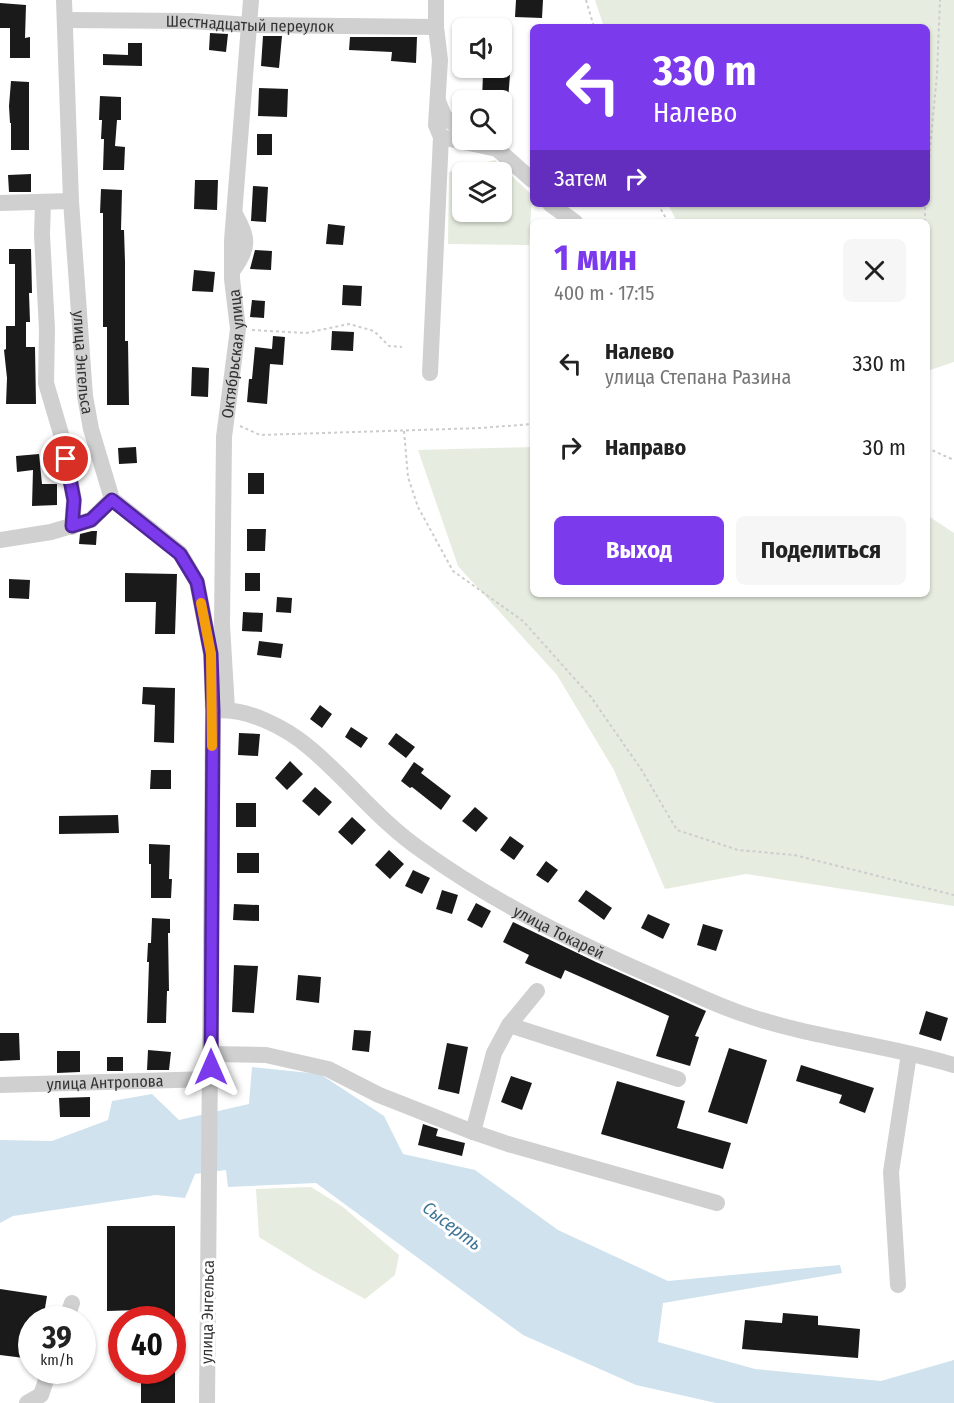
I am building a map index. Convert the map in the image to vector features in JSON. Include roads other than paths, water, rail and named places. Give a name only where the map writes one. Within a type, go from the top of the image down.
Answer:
[{"type":"street","name":"улица Энгельса","points":[[64,0],[71,201],[85,396],[91,429],[112,500]]},
{"type":"street","name":"Октябрьская улица","points":[[220,710],[224,437],[238,329],[232,271],[251,0]]},
{"type":"street","points":[[430,373],[441,138],[436,125],[440,60],[436,0]]},
{"type":"street","name":"Шестнадцатый переулок","points":[[66,20],[191,21],[250,26],[436,27]]},
{"type":"street","points":[[438,99],[444,116],[452,123]]},
{"type":"street","points":[[441,138],[497,148],[530,178]]},
{"type":"street","points":[[0,203],[71,201]]},
{"type":"street","points":[[43,202],[42,235],[47,329],[46,383],[64,444],[74,500],[72,526]]},
{"type":"street","points":[[554,207],[570,219]]},
{"type":"street","points":[[0,540],[51,532],[91,520],[112,500],[180,554],[197,582],[220,710],[211,1079]]},
{"type":"street","points":[[205,619],[222,625]]},
{"type":"street","name":"улица Токарей","points":[[220,710],[273,724],[310,748],[381,818],[420,850],[508,907],[594,951],[743,1014],[815,1034],[868,1043],[954,1065]]},
{"type":"street","points":[[473,1132],[494,1053],[509,1025],[537,991]]},
{"type":"street","points":[[509,1025],[678,1079]]},
{"type":"street","points":[[210,1054],[266,1055],[328,1070],[379,1095],[508,1144],[717,1203]]},
{"type":"street","points":[[898,1285],[891,1172],[909,1054]]},
{"type":"street","name":"улица Энгельса","points":[[207,1403],[211,1079]]},
{"type":"street","name":"улица Антропова","points":[[0,1085],[211,1079]]},
{"type":"street","points":[[27,1403],[41,1395],[45,1384]]},
{"type":"water","name":"Сысерть","points":[[252,1067],[320,1074],[384,1116],[403,1154],[475,1170],[558,1230],[668,1281],[840,1265],[842,1273],[663,1303],[658,1342],[755,1369],[881,1381],[954,1360],[954,1403],[716,1403],[636,1385],[523,1335],[316,1183],[228,1187],[226,1170],[195,1174],[185,1198],[156,1195],[13,1216],[0,1223],[0,1140],[52,1141],[108,1120],[112,1101],[152,1094],[179,1120],[249,1104]]}]
